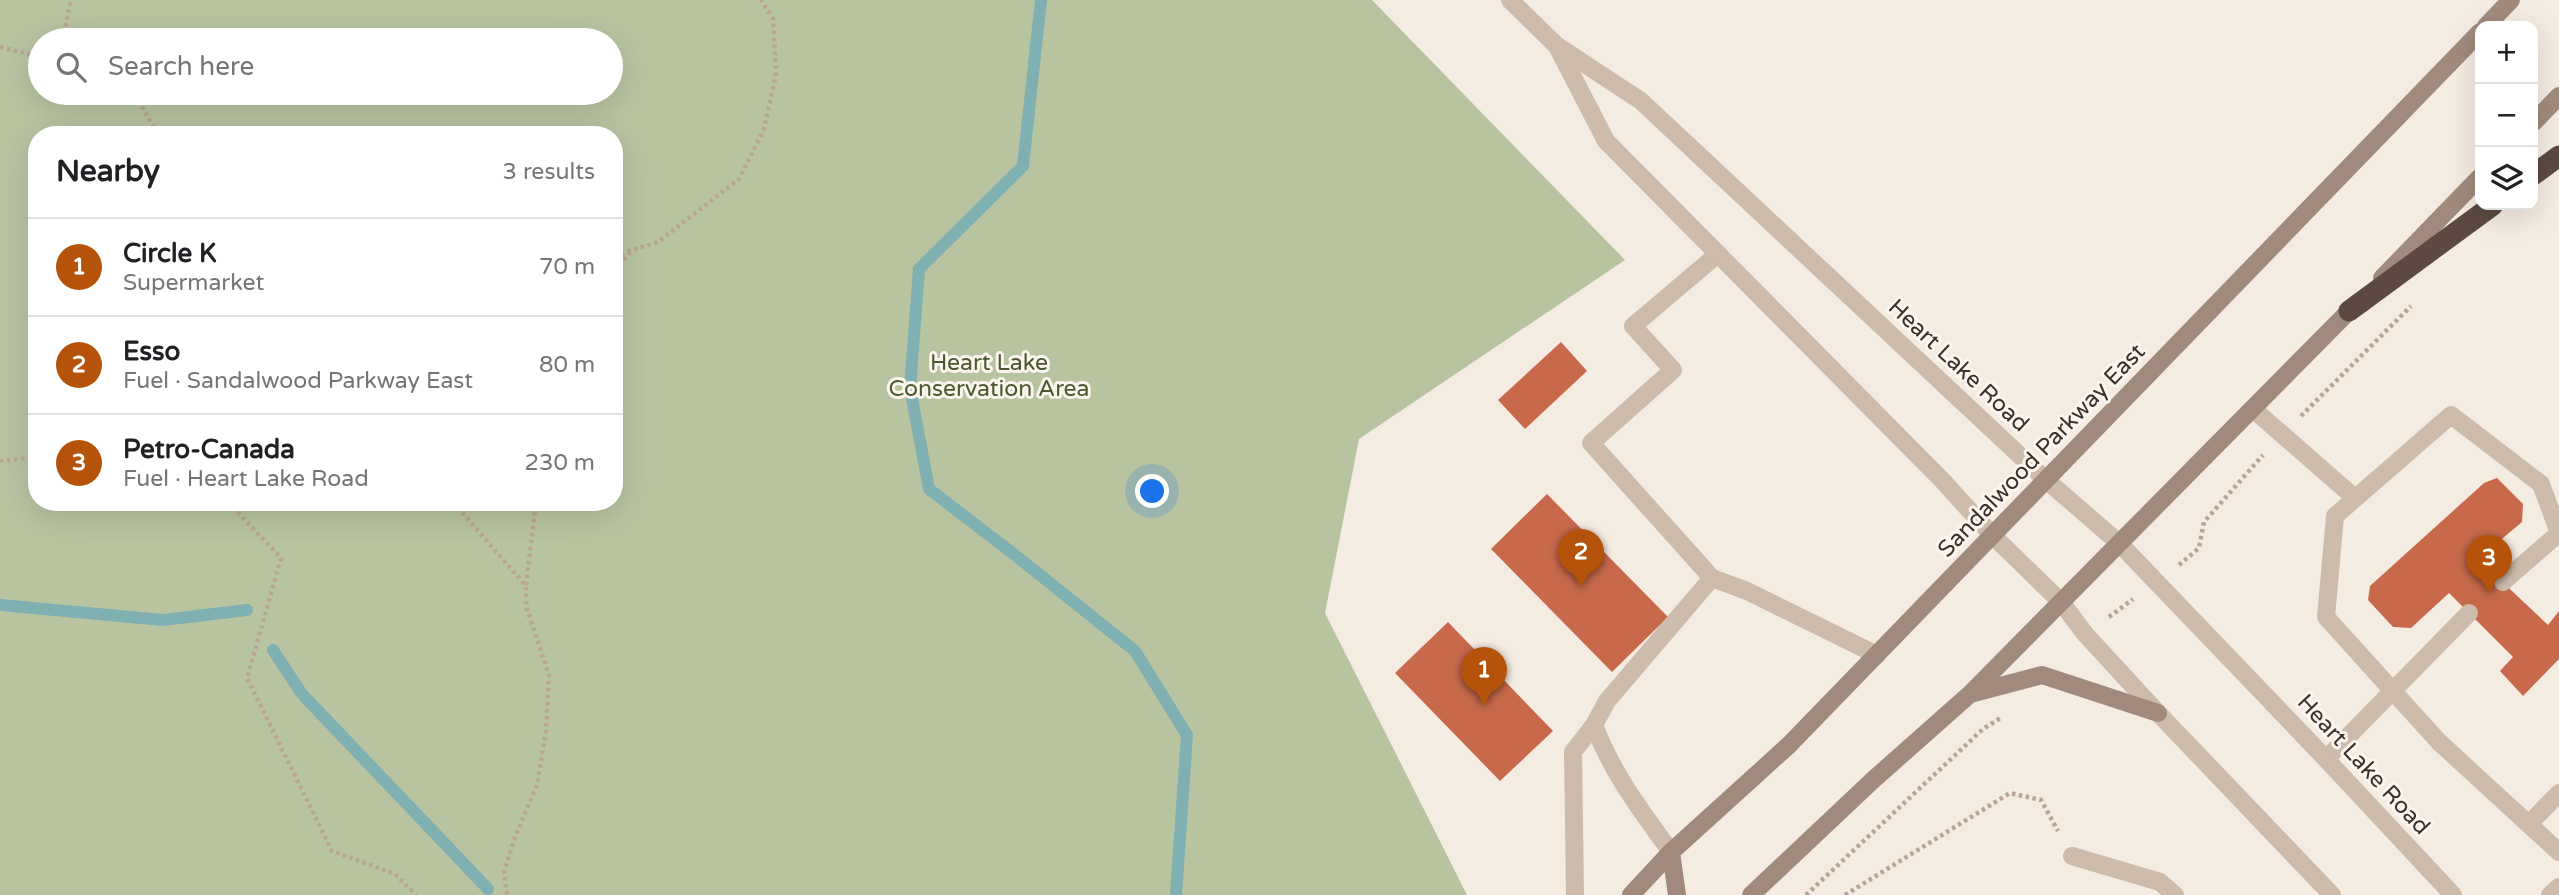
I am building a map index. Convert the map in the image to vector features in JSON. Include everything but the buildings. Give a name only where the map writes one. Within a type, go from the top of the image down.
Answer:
[{"type":"highway","points":[[2538,171],[2559,156]]},
{"type":"highway","points":[[2349,312],[2486,210]]},
{"type":"main road","points":[[2491,21],[2511,0]]},
{"type":"main road","name":"Sandalwood Parkway East","points":[[1631,895],[1671,852],[1789,745],[2475,37]]},
{"type":"main road","points":[[2538,118],[2559,96]]},
{"type":"main road","points":[[1751,895],[1873,780],[1970,694],[2475,182]]},
{"type":"main road","points":[[1970,694],[2042,675],[2158,713]]},
{"type":"main road","points":[[1671,852],[1677,895]]},
{"type":"street","name":"Heart Lake Road","points":[[1510,0],[1556,45],[1641,101],[2045,479],[2119,543],[2453,895]]},
{"type":"street","name":"Heart Lake Road","points":[[1556,45],[1606,141],[2061,602],[2086,635],[2158,713],[2332,895]]},
{"type":"street","points":[[1718,254],[1633,326],[1673,370],[1591,443],[1712,578],[1747,591],[1877,655]]},
{"type":"street","points":[[2253,409],[2356,498]]},
{"type":"street","points":[[2503,582],[2559,533],[2541,484],[2451,415],[2335,516],[2326,617],[2439,742],[2559,852]]},
{"type":"street","points":[[1575,895],[1573,752],[1594,725],[1607,701],[1712,578]]},
{"type":"street","points":[[2326,759],[2469,613]]},
{"type":"street","points":[[1594,725],[1626,791],[1671,852]]},
{"type":"street","points":[[2529,824],[2559,793]]},
{"type":"street","points":[[2072,856],[2160,881],[2175,895]]},
{"type":"street","points":[[2550,895],[2559,887]]},
{"type":"path","points":[[65,28],[71,0]]},
{"type":"path","points":[[623,254],[658,242],[738,179],[744,169],[764,129],[776,74],[773,19],[761,0]]},
{"type":"path","points":[[0,47],[28,54]]},
{"type":"path","points":[[141,105],[153,126]]},
{"type":"path","points":[[623,260],[632,251]]},
{"type":"path","points":[[2086,635],[2196,551],[2204,522],[2282,434],[2420,298]]},
{"type":"path","points":[[0,461],[28,458]]},
{"type":"path","points":[[237,511],[281,558],[247,678],[332,850],[395,874],[416,895]]},
{"type":"path","points":[[461,511],[526,586]]},
{"type":"path","points":[[507,895],[504,873],[515,837],[537,785],[546,731],[549,675],[526,606],[535,511]]},
{"type":"path","points":[[1806,895],[1983,729],[2004,716]]},
{"type":"path","points":[[1845,895],[2010,793],[2041,800],[2072,856]]},
{"type":"green space","name":"Heart Lake Conservation Area","points":[[0,0],[1372,0],[1625,260],[1359,439],[1325,613],[1467,895],[0,895]]},
{"type":"waterway","points":[[1041,0],[1023,166],[919,269],[910,388],[929,489],[1135,651],[1187,735],[1176,895]]},
{"type":"waterway","points":[[0,605],[163,620],[247,610]]},
{"type":"waterway","points":[[273,650],[302,694],[488,889]]},
{"type":"place","name":"Esso","points":[[1581,587]]},
{"type":"place","name":"Petro-Canada","points":[[2489,593]]},
{"type":"place","name":"Circle K","points":[[1484,705]]}]
